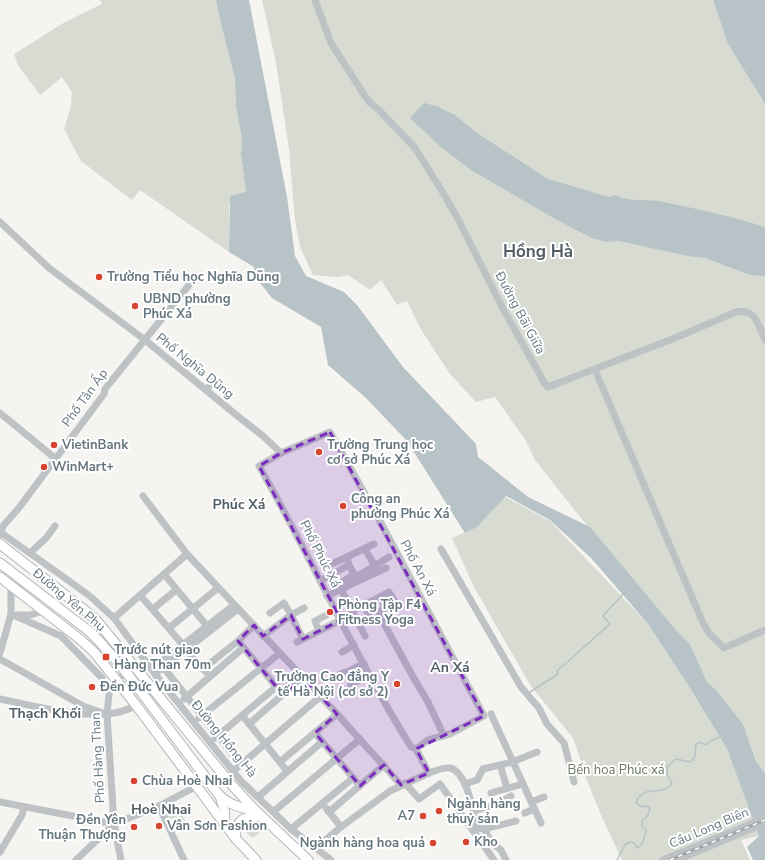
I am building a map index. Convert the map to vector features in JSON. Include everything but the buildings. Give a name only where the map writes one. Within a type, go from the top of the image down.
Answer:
[{"type":"main road","name":"Đường Yên Phụ","points":[[0,544],[72,599],[97,621],[230,783],[258,813],[308,860]]},
{"type":"main road","name":"Đường Yên Phụ","points":[[0,563],[100,642],[126,672],[219,795],[231,804],[258,813]]},
{"type":"main road","name":"Đường Yên Phụ","points":[[0,577],[87,646],[136,705],[235,837],[256,860]]},
{"type":"main road","name":"Đường Yên Phụ","points":[[219,795],[224,808],[225,823]]},
{"type":"main road","points":[[235,837],[236,827],[240,821],[258,813]]},
{"type":"street","name":"Đường Bãi Giữa","points":[[315,0],[331,43],[363,93],[370,103],[378,109],[415,148],[442,191],[458,219],[501,305],[548,387],[595,370],[743,310],[748,311],[754,316],[765,340]]},
{"type":"street","name":"Phố Nghĩa Dũng","points":[[0,222],[50,268],[145,340],[263,436],[281,453]]},
{"type":"street","name":"Phố Tân Ấp","points":[[1,531],[104,394],[105,389],[189,285]]},
{"type":"street","points":[[595,370],[703,623],[724,648],[765,630]]},
{"type":"street","points":[[206,390],[214,381]]},
{"type":"street","points":[[0,413],[56,459]]},
{"type":"street","name":"Phố An Xá","points":[[281,453],[330,432],[487,715],[512,762],[541,823]]},
{"type":"street","name":"Phố Phúc Xá","points":[[281,453],[259,466],[277,495],[320,581],[395,721],[412,747],[416,749],[429,773]]},
{"type":"street","points":[[143,496],[187,554],[403,784],[419,799],[440,784],[494,860]]},
{"type":"street","points":[[30,553],[46,538],[55,526]]},
{"type":"street","name":"Đường Hồng Hà","points":[[1,531],[91,598],[114,618],[153,671],[241,780],[291,829],[331,860]]},
{"type":"street","points":[[327,566],[374,544]]},
{"type":"street","points":[[364,548],[374,566]]},
{"type":"street","points":[[441,549],[521,688],[539,708],[547,724],[564,743],[574,782]]},
{"type":"street","points":[[114,618],[187,554]]},
{"type":"street","points":[[347,557],[356,577]]},
{"type":"street","points":[[328,596],[389,557]]},
{"type":"street","points":[[320,581],[350,565]]},
{"type":"street","points":[[356,577],[386,568]]},
{"type":"street","points":[[164,574],[207,626]]},
{"type":"street","points":[[0,653],[11,614],[12,586]]},
{"type":"street","points":[[169,628],[218,588]]},
{"type":"street","points":[[339,588],[358,622],[367,634],[342,652]]},
{"type":"street","points":[[153,609],[176,590]]},
{"type":"street","points":[[352,611],[389,592],[399,608]]},
{"type":"street","points":[[140,595],[210,677]]},
{"type":"street","points":[[380,597],[385,608],[379,612],[381,618],[412,676],[428,702],[444,736]]},
{"type":"street","points":[[270,613],[284,603],[291,615],[300,641],[341,620]]},
{"type":"street","points":[[358,622],[369,616],[364,605]]},
{"type":"street","points":[[184,647],[207,626],[236,607]]},
{"type":"street","points":[[153,671],[236,607]]},
{"type":"street","points":[[263,636],[291,615],[304,608]]},
{"type":"street","points":[[319,631],[315,621],[336,610]]},
{"type":"street","points":[[11,614],[26,615],[44,611]]},
{"type":"street","points":[[11,614],[61,636],[102,678]]},
{"type":"street","points":[[203,669],[254,626]]},
{"type":"street","points":[[238,641],[283,695]]},
{"type":"street","points":[[179,703],[243,648]]},
{"type":"street","points":[[194,722],[280,653]]},
{"type":"street","points":[[0,659],[83,706],[107,714]]},
{"type":"street","points":[[340,674],[364,663]]},
{"type":"street","name":"Đường Hồng Hà","points":[[162,665],[241,766]]},
{"type":"street","name":"Phố Hàng Than","points":[[121,860],[114,824],[107,714],[110,685],[134,666]]},
{"type":"street","points":[[351,685],[370,674]]},
{"type":"street","points":[[249,724],[303,677]]},
{"type":"street","points":[[210,741],[276,687]]},
{"type":"street","points":[[234,771],[321,696]]},
{"type":"street","points":[[0,700],[82,715],[107,714],[130,710],[136,705]]},
{"type":"street","points":[[82,715],[85,711],[83,706]]},
{"type":"street","points":[[280,762],[337,714]]},
{"type":"street","points":[[242,715],[287,771]]},
{"type":"street","points":[[416,749],[428,740],[444,736],[487,715]]},
{"type":"street","points":[[315,733],[360,786]]},
{"type":"street","points":[[273,812],[360,739]]},
{"type":"street","points":[[258,797],[322,742]]},
{"type":"street","points":[[466,784],[477,780],[484,769],[512,762],[537,752]]},
{"type":"street","points":[[329,812],[384,765]]},
{"type":"street","points":[[500,765],[507,788]]},
{"type":"street","points":[[316,848],[341,827],[390,791],[429,773],[445,768],[451,769],[459,775],[466,784],[474,811],[476,828],[484,829],[516,822]]},
{"type":"street","points":[[291,829],[353,778]]},
{"type":"street","points":[[491,793],[523,784]]},
{"type":"street","points":[[76,860],[114,824],[159,806],[197,786]]},
{"type":"street","points":[[474,811],[494,805],[511,796]]},
{"type":"street","points":[[531,802],[544,797]]},
{"type":"street","points":[[0,802],[114,824]]},
{"type":"street","points":[[322,804],[341,827]]},
{"type":"street","points":[[0,852],[22,814],[24,806]]},
{"type":"street","points":[[159,806],[184,860]]},
{"type":"street","points":[[525,813],[534,809]]},
{"type":"street","name":"Cầu Long Biên","points":[[663,860],[765,818]]},
{"type":"street","name":"Cầu Long Biên","points":[[677,860],[765,823]]},
{"type":"street","points":[[484,829],[491,842],[501,850],[506,860]]},
{"type":"highlighted area","points":[[330,432],[484,716],[416,749],[429,773],[401,785],[384,765],[360,786],[315,733],[337,714],[303,677],[283,695],[238,641],[254,625],[263,636],[291,615],[303,639],[341,620],[259,466],[281,453]]},
{"type":"green space","points":[[100,0],[216,0],[235,79],[236,107],[242,139],[241,154],[246,192],[229,204],[229,252],[140,190],[132,200],[81,161],[64,129],[71,106],[72,92],[62,77],[40,95],[18,65],[14,54],[65,22],[102,4]]},
{"type":"green space","points":[[262,0],[713,0],[728,44],[765,104],[765,773],[756,761],[743,724],[717,691],[707,682],[690,644],[675,629],[576,512],[535,460],[526,441],[495,397],[476,402],[450,374],[420,328],[407,301],[397,305],[381,280],[370,290],[348,275],[339,277],[313,275],[300,247],[295,220],[289,150],[276,63]]},
{"type":"green space","name":"Bến hoa Phúc xá","points":[[505,497],[550,521],[648,624],[690,688],[727,749],[759,836],[741,840],[750,860],[622,860],[601,815],[582,768],[573,738],[530,685],[474,587],[452,538],[477,527]]},
{"type":"green space","points":[[174,811],[177,817],[182,815],[188,825],[181,828],[176,817],[169,820],[167,814]]},
{"type":"green space","points":[[256,823],[262,831],[252,838],[245,831]]},
{"type":"shaded area","points":[[216,0],[249,0],[287,197],[295,256],[306,276],[344,292],[357,305],[403,367],[476,444],[478,457],[528,497],[590,527],[675,629],[690,644],[707,682],[717,691],[743,724],[756,761],[765,773],[765,860],[753,860],[747,847],[759,836],[727,749],[690,688],[648,624],[592,559],[550,520],[506,496],[477,527],[465,533],[407,441],[366,398],[328,365],[321,327],[272,298],[256,278],[254,267],[229,252],[230,196],[246,192],[241,154],[242,139],[236,107],[235,79]]},
{"type":"shaded area","points":[[713,0],[765,0],[765,104],[728,44]]},
{"type":"shaded area","points":[[424,103],[436,106],[455,115],[477,133],[548,179],[609,197],[616,195],[626,199],[658,201],[712,212],[765,227],[765,276],[751,275],[705,258],[688,256],[619,241],[607,242],[592,238],[557,220],[471,170],[441,147],[410,118]]},
{"type":"waterway","points":[[530,692],[558,674],[557,671],[610,624],[603,616],[623,594]]},
{"type":"waterway","points":[[617,860],[625,845],[630,842],[634,843],[638,848],[644,840],[646,830],[642,827],[642,821],[648,815],[650,808],[646,806],[641,807],[636,802],[639,797],[643,793],[668,787],[672,783],[667,774],[667,767],[676,759],[690,762],[695,757],[696,744],[699,742],[706,745],[712,740],[720,737]]},
{"type":"railway","points":[[670,860],[765,820]]},
{"type":"place","name":"Trường Tiểu học Nghĩa Dũng","points":[[99,277]]},
{"type":"place","name":"UBND phường Phúc Xá","points":[[135,306]]},
{"type":"place","name":"VietinBank","points":[[54,445]]},
{"type":"place","name":"Trường Trung học cơ sở Phúc Xá","points":[[319,452]]},
{"type":"place","name":"WinMart+","points":[[44,467]]},
{"type":"place","name":"Công an phường Phúc Xá","points":[[343,506]]},
{"type":"place","name":"Phòng Tập F4 Fitness Yoga","points":[[330,612]]},
{"type":"place","name":"Trước nút giao Hàng Than 70m","points":[[106,657]]},
{"type":"place","name":"Trường Cao đẳng Y tế Hà Nội (cơ sở 2)","points":[[397,684]]},
{"type":"place","name":"Đền Đức Vua","points":[[92,687]]},
{"type":"place","name":"Chùa Hoè Nhai","points":[[134,781]]},
{"type":"place","name":"Ngành hàng thuỷ sản","points":[[439,811]]},
{"type":"place","name":"A7","points":[[423,816]]},
{"type":"place","name":"Vân Sơn Fashion","points":[[159,826]]},
{"type":"place","name":"Đền Yên Thuận Thượng","points":[[134,827]]},
{"type":"place","name":"Kho","points":[[466,842]]},
{"type":"place","name":"Ngành hàng hoa quả","points":[[433,843]]},
{"type":"district","name":"Hồng Hà","points":[[538,251]]},
{"type":"district","name":"Phúc Xá","points":[[239,504]]},
{"type":"district","name":"An Xá","points":[[450,667]]},
{"type":"district","name":"Thạch Khối","points":[[45,713]]},
{"type":"district","name":"Hoè Nhai","points":[[161,809]]}]
